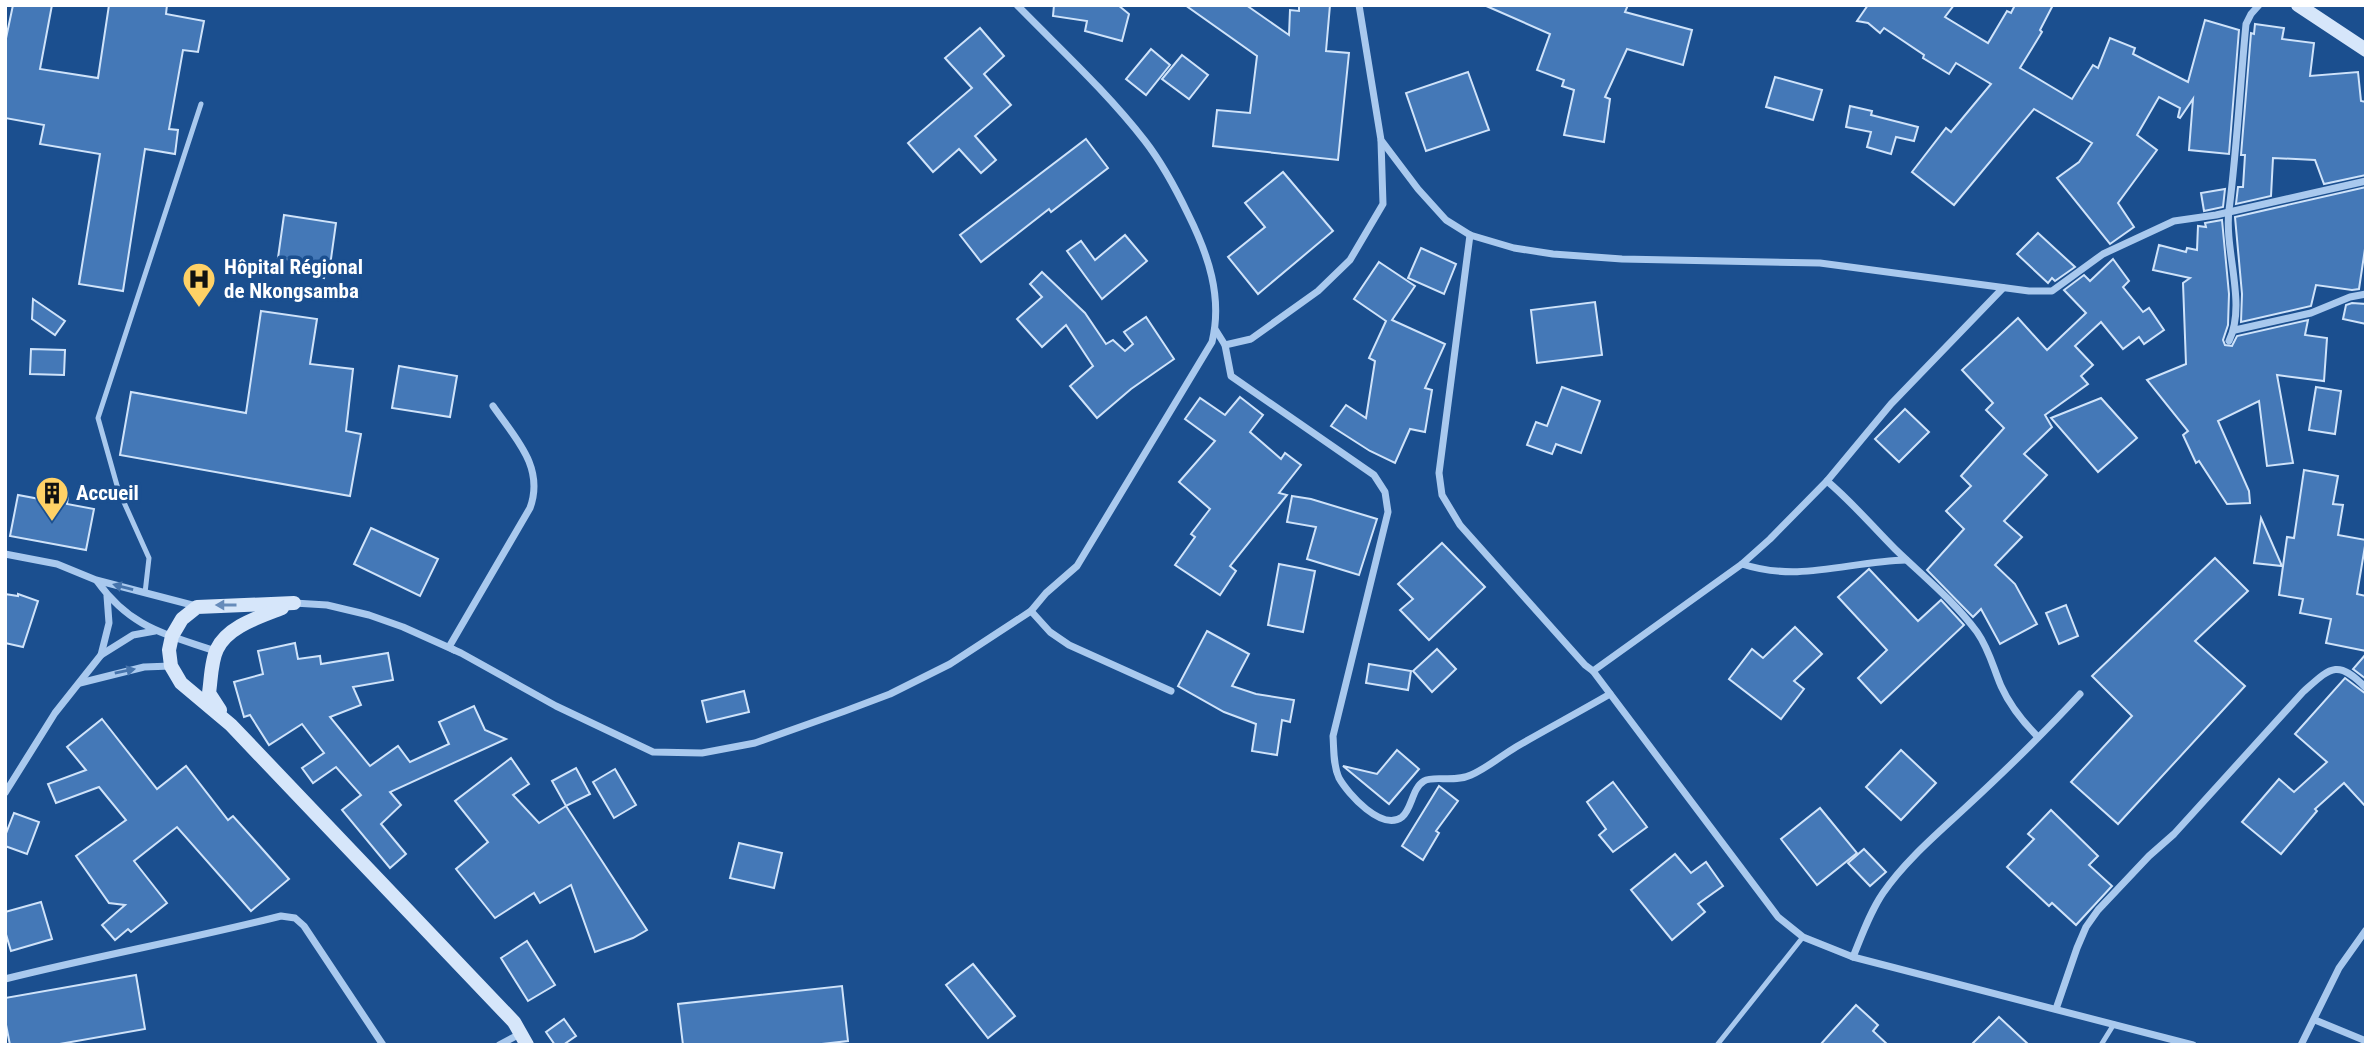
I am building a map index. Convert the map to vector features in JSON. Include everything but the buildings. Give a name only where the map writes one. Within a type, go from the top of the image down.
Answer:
[{"type":"street","points":[[493,406],[531,463],[535,477],[535,494],[530,508],[449,647],[556,706],[653,752],[702,752],[755,743],[890,694],[950,664],[1031,611],[1046,593],[1077,566],[1212,342],[1217,307],[1204,246],[1153,153],[1119,109],[1017,5]]},
{"type":"street","points":[[1225,345],[1251,339],[1318,291],[1350,260],[1383,204],[1381,140],[1359,5]]},
{"type":"street","points":[[2230,341],[2235,330],[2235,295],[2230,261],[2229,210],[2246,24],[2259,5]]},
{"type":"street","points":[[2298,5],[2366,50]]},
{"type":"street","points":[[1381,140],[1446,220],[1469,235],[1514,248],[1622,259],[1820,263],[2029,291],[2052,291],[2103,254],[2174,221],[2216,215],[2366,181]]},
{"type":"street","points":[[1469,235],[1439,473],[1442,495],[1460,525],[1593,671],[1778,917],[1803,937],[1853,957],[2193,1045]]},
{"type":"street","points":[[1593,671],[1742,564],[1827,481],[1891,404],[2003,288]]},
{"type":"street","points":[[2235,330],[2311,313],[2350,297],[2366,294]]},
{"type":"street","points":[[1215,329],[1225,345],[1231,376],[1374,475],[1385,492],[1388,512],[1333,736],[1334,761],[1339,777],[1349,792],[1372,814],[1386,820],[1396,820],[1404,816],[1421,783],[1426,779],[1458,780],[1472,775],[1610,694]]},
{"type":"street","points":[[1827,481],[1857,507],[1906,560],[1962,612],[1990,655],[2000,685],[2011,706],[2038,737]]},
{"type":"street","points":[[5,554],[57,564],[96,580],[197,607],[224,604],[327,605],[403,627],[461,653]]},
{"type":"street","points":[[1742,564],[1757,569],[1804,572],[1831,570],[1880,560],[1906,560]]},
{"type":"street","points":[[96,580],[124,611],[155,631],[215,651]]},
{"type":"street","points":[[101,655],[109,623],[107,595]]},
{"type":"street","points":[[231,725],[209,693],[215,651],[224,638],[247,623],[294,603]]},
{"type":"street","points":[[197,607],[181,619],[172,636],[169,650],[171,666],[181,683],[231,725],[514,1022],[524,1039],[499,1045]]},
{"type":"street","points":[[1031,611],[1050,632],[1069,645],[1171,691]]},
{"type":"street","points":[[5,793],[55,713],[101,655],[133,635],[155,631]]},
{"type":"street","points":[[80,683],[131,670],[171,666]]},
{"type":"street","points":[[2056,1009],[2077,948],[2086,927],[2098,910],[2140,864],[2174,834],[2303,692],[2327,671],[2342,669],[2352,674],[2366,688]]},
{"type":"street","points":[[1853,957],[1863,930],[1883,894],[1902,871],[1929,841],[2080,694]]},
{"type":"street","points":[[5,979],[281,916],[295,918],[304,926],[383,1045]]},
{"type":"street","points":[[2301,1045],[2339,968],[2366,930]]},
{"type":"street","points":[[2315,1020],[2366,1041]]},
{"type":"lane","points":[[145,593],[149,558],[118,489],[98,418],[201,104]]},
{"type":"lane","points":[[1717,1045],[1803,937]]},
{"type":"lane","points":[[2101,1045],[2114,1024]]},
{"type":"place","name":"Hôpital Régional de Nkongsamba","points":[[199,309]]},
{"type":"place","name":"Accueil","points":[[52,523]]}]
